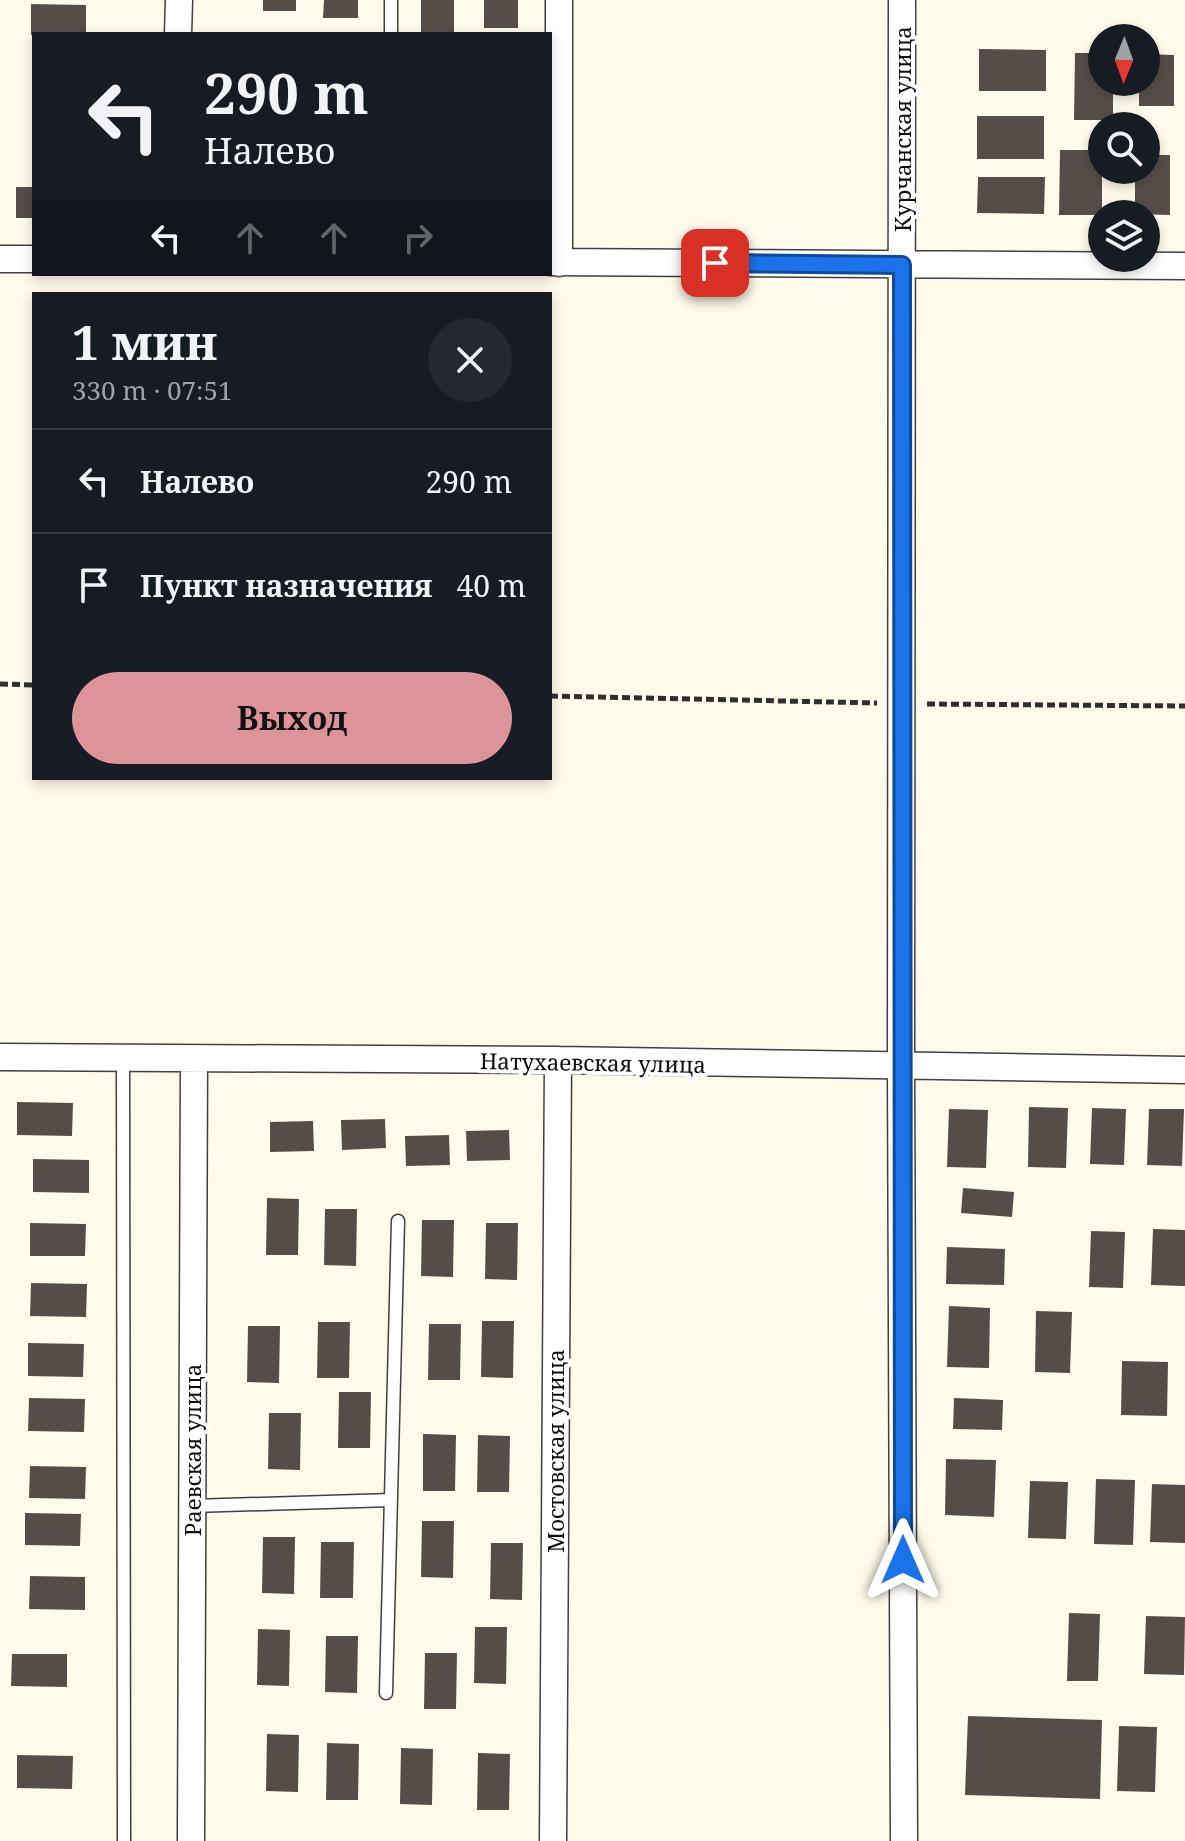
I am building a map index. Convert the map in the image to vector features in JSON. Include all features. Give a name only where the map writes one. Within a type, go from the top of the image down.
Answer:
[{"type":"street","points":[[178,32],[179,0]]},
{"type":"street","points":[[559,0],[555,262],[1185,266]]},
{"type":"street","name":"Курчанская улица","points":[[902,0],[904,1841]]},
{"type":"street","points":[[0,259],[32,259]]},
{"type":"street","name":"Натухаевская улица","points":[[0,1057],[558,1060],[1185,1070]]},
{"type":"street","name":"Раевская улица","points":[[191,1841],[194,1059]]},
{"type":"street","name":"Мостовская улица","points":[[553,1841],[558,1060]]},
{"type":"lane","points":[[391,0],[391,32]]},
{"type":"lane","points":[[123,1058],[124,1841]]},
{"type":"lane","points":[[386,1693],[398,1221]]},
{"type":"lane","points":[[192,1506],[391,1500]]},
{"type":"path","points":[[0,684],[32,685]]},
{"type":"path","points":[[552,696],[901,704],[1185,706]]},
{"type":"building","points":[[263,0],[296,0],[296,11],[263,11]]},
{"type":"building","points":[[324,0],[358,0],[358,18],[323,18]]},
{"type":"building","points":[[421,0],[454,0],[454,32],[421,32]]},
{"type":"building","points":[[484,0],[518,0],[518,28],[484,28]]},
{"type":"building","points":[[31,4],[86,5],[86,32],[32,32],[31,35]]},
{"type":"building","points":[[979,49],[1046,50],[1046,91],[979,91]]},
{"type":"building","points":[[1075,53],[1088,53],[1088,96],[1113,96],[1113,112],[1088,112],[1088,120],[1074,120]]},
{"type":"building","points":[[1160,54],[1174,55],[1174,106],[1139,106],[1139,96],[1160,96]]},
{"type":"building","points":[[977,116],[1044,116],[1044,159],[977,159]]},
{"type":"building","points":[[1060,150],[1088,150],[1088,184],[1102,184],[1102,200],[1088,200],[1088,215],[1059,215]]},
{"type":"building","points":[[1160,155],[1170,155],[1170,215],[1160,215],[1160,200],[1135,200],[1135,184],[1160,184]]},
{"type":"building","points":[[978,177],[1045,177],[1044,214],[977,213]]},
{"type":"building","points":[[16,187],[32,187],[32,218],[16,218]]},
{"type":"building","points":[[17,1102],[73,1103],[72,1136],[17,1135]]},
{"type":"building","points":[[1029,1107],[1068,1108],[1066,1168],[1028,1167]]},
{"type":"building","points":[[1092,1108],[1126,1109],[1124,1165],[1090,1164]]},
{"type":"building","points":[[949,1109],[988,1110],[986,1168],[947,1167]]},
{"type":"building","points":[[1149,1109],[1184,1109],[1182,1166],[1147,1165]]},
{"type":"building","points":[[385,1119],[386,1148],[342,1150],[341,1120]]},
{"type":"building","points":[[313,1121],[314,1151],[270,1152],[270,1122]]},
{"type":"building","points":[[509,1130],[510,1160],[467,1161],[466,1131]]},
{"type":"building","points":[[449,1135],[450,1165],[406,1166],[405,1136]]},
{"type":"building","points":[[33,1159],[89,1160],[89,1193],[33,1192]]},
{"type":"building","points":[[963,1188],[1014,1192],[1012,1217],[961,1213]]},
{"type":"building","points":[[267,1198],[299,1199],[298,1255],[266,1255]]},
{"type":"building","points":[[325,1209],[357,1209],[356,1266],[324,1265]]},
{"type":"building","points":[[422,1220],[454,1220],[453,1277],[421,1276]]},
{"type":"building","points":[[30,1223],[86,1224],[85,1256],[30,1256]]},
{"type":"building","points":[[486,1223],[518,1223],[517,1280],[485,1279]]},
{"type":"building","points":[[1153,1229],[1185,1230],[1185,1286],[1151,1285]]},
{"type":"building","points":[[1091,1231],[1125,1232],[1123,1288],[1089,1287]]},
{"type":"building","points":[[947,1247],[1005,1249],[1004,1285],[946,1284]]},
{"type":"building","points":[[31,1283],[87,1284],[86,1317],[30,1316]]},
{"type":"building","points":[[949,1306],[990,1308],[989,1368],[947,1367]]},
{"type":"building","points":[[1036,1311],[1072,1312],[1070,1373],[1035,1372]]},
{"type":"building","points":[[482,1321],[514,1321],[513,1378],[481,1377]]},
{"type":"building","points":[[318,1322],[350,1322],[349,1378],[317,1378]]},
{"type":"building","points":[[429,1324],[461,1324],[460,1380],[428,1380]]},
{"type":"building","points":[[248,1326],[280,1326],[279,1383],[247,1382]]},
{"type":"building","points":[[28,1343],[84,1344],[83,1377],[28,1376]]},
{"type":"building","points":[[1122,1361],[1168,1362],[1167,1416],[1121,1415]]},
{"type":"building","points":[[339,1392],[371,1392],[370,1448],[338,1448]]},
{"type":"building","points":[[29,1398],[85,1399],[84,1432],[28,1431]]},
{"type":"building","points":[[954,1398],[1003,1400],[1002,1430],[953,1429]]},
{"type":"building","points":[[269,1413],[301,1413],[300,1470],[268,1469]]},
{"type":"building","points":[[423,1434],[456,1435],[455,1491],[423,1491]]},
{"type":"building","points":[[478,1435],[510,1436],[509,1492],[477,1492]]},
{"type":"building","points":[[946,1459],[996,1460],[994,1517],[945,1515]]},
{"type":"building","points":[[30,1466],[86,1467],[85,1499],[29,1498]]},
{"type":"building","points":[[1096,1479],[1135,1480],[1133,1545],[1094,1544]]},
{"type":"building","points":[[1030,1481],[1068,1482],[1066,1539],[1028,1538]]},
{"type":"building","points":[[1152,1484],[1185,1485],[1185,1543],[1150,1542]]},
{"type":"building","points":[[25,1513],[81,1514],[80,1546],[25,1545]]},
{"type":"building","points":[[422,1521],[454,1521],[453,1578],[421,1577]]},
{"type":"building","points":[[263,1537],[295,1537],[294,1594],[262,1593]]},
{"type":"building","points":[[321,1542],[354,1542],[353,1598],[320,1598]]},
{"type":"building","points":[[491,1543],[523,1543],[522,1600],[490,1599]]},
{"type":"building","points":[[30,1576],[85,1577],[85,1610],[29,1609]]},
{"type":"building","points":[[1069,1613],[1100,1614],[1098,1681],[1067,1681]]},
{"type":"building","points":[[1146,1616],[1185,1617],[1184,1675],[1144,1674]]},
{"type":"building","points":[[475,1627],[507,1627],[506,1684],[474,1683]]},
{"type":"building","points":[[258,1629],[290,1630],[289,1686],[257,1685]]},
{"type":"building","points":[[326,1636],[358,1636],[357,1693],[325,1692]]},
{"type":"building","points":[[425,1653],[457,1653],[456,1709],[424,1709]]},
{"type":"building","points":[[12,1654],[67,1654],[67,1687],[11,1686]]},
{"type":"building","points":[[968,1716],[1102,1720],[1100,1799],[965,1795]]},
{"type":"building","points":[[1119,1726],[1157,1727],[1155,1792],[1117,1791]]},
{"type":"building","points":[[267,1734],[299,1735],[298,1792],[266,1791]]},
{"type":"building","points":[[327,1743],[359,1744],[358,1800],[326,1800]]},
{"type":"building","points":[[401,1748],[433,1749],[432,1805],[400,1804]]},
{"type":"building","points":[[478,1753],[510,1754],[509,1810],[477,1810]]},
{"type":"building","points":[[17,1755],[73,1756],[72,1789],[17,1788]]},
{"type":"route","points":[[715,263],[902,265],[903,1560]]}]
